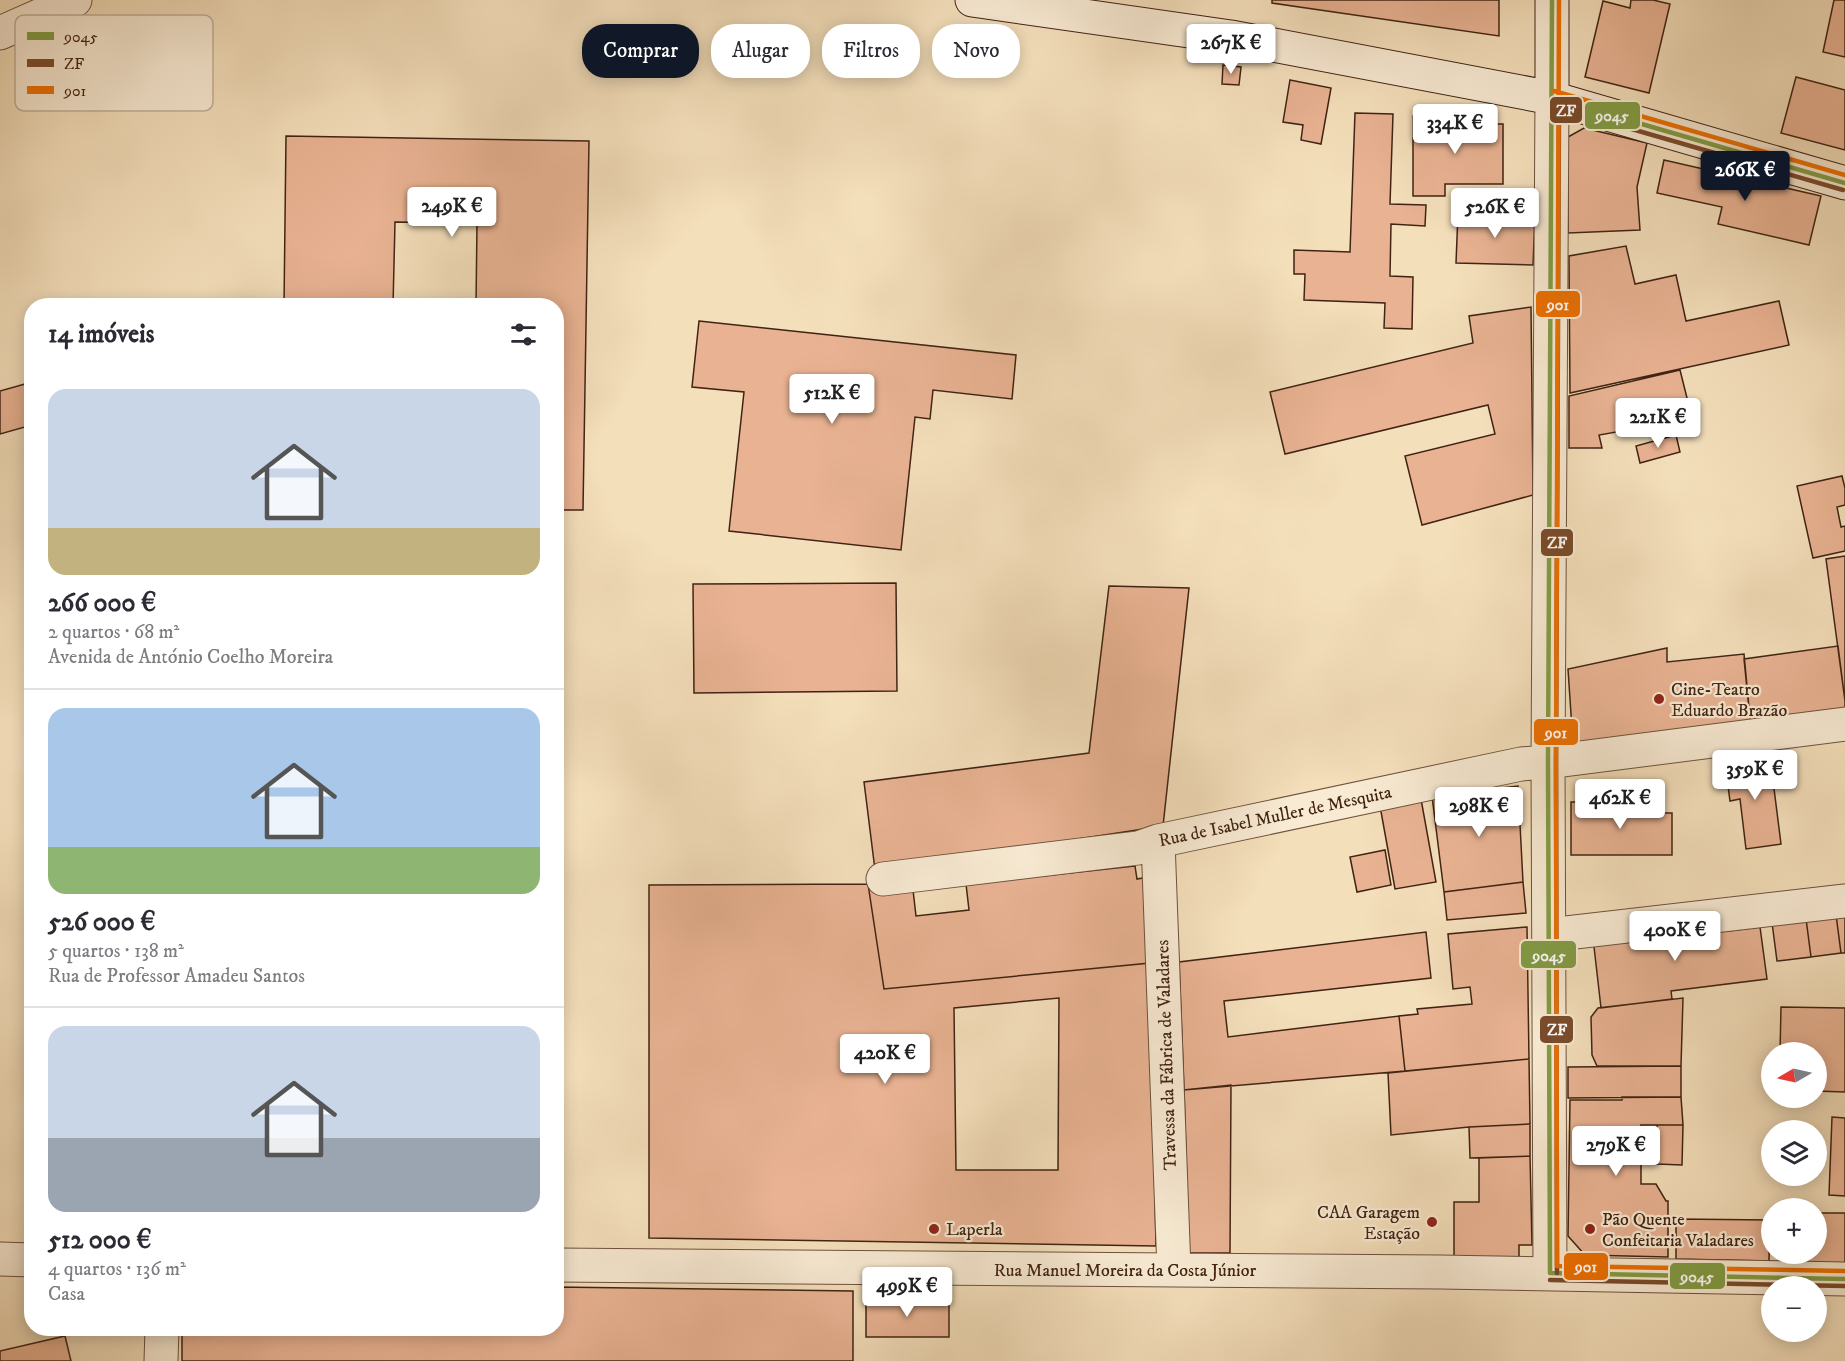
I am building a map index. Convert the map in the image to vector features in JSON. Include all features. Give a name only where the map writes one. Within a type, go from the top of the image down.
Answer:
[{"type":"street","points":[[41,15],[75,0]]},
{"type":"street","points":[[972,0],[1232,37],[1552,98],[1845,183]]},
{"type":"street","points":[[1550,1273],[1548,762],[1552,0]]},
{"type":"street","points":[[0,33],[15,26]]},
{"type":"street","name":"Rua de Isabel Muller de Mesquita","points":[[883,879],[1138,848],[1158,841],[1521,764],[1845,724]]},
{"type":"street","name":"Travessa da Fábrica de Valadares","points":[[1158,841],[1174,1270]]},
{"type":"street","points":[[1549,935],[1845,901]]},
{"type":"street","points":[[0,1259],[24,1260]]},
{"type":"street","name":"Rua Manuel Moreira da Costa Júnior","points":[[564,1265],[1550,1273],[1845,1279]]},
{"type":"street","points":[[161,1361],[162,1336]]},
{"type":"building","points":[[1272,0],[1499,0],[1499,36],[1272,3]]},
{"type":"building","points":[[1631,0],[1653,0],[1670,4],[1649,93],[1585,77],[1603,1],[1630,8]]},
{"type":"building","points":[[1834,0],[1845,0],[1845,57],[1823,52]]},
{"type":"building","points":[[1223,65],[1241,67],[1239,85],[1222,84]]},
{"type":"building","points":[[1796,77],[1845,90],[1845,150],[1781,133]]},
{"type":"building","points":[[1290,80],[1331,88],[1321,144],[1301,140],[1303,125],[1283,122]]},
{"type":"building","points":[[1355,113],[1393,114],[1390,204],[1426,205],[1425,226],[1391,224],[1390,276],[1413,277],[1412,329],[1384,328],[1385,303],[1304,300],[1305,274],[1294,274],[1294,250],[1350,252]]},
{"type":"building","points":[[1413,116],[1445,116],[1445,124],[1503,124],[1503,184],[1445,184],[1445,196],[1413,196]]},
{"type":"building","points":[[1584,128],[1647,143],[1637,187],[1640,230],[1568,233],[1568,137]]},
{"type":"building","points":[[286,136],[589,141],[583,510],[564,510],[564,298],[476,298],[477,223],[395,222],[393,298],[284,298]]},
{"type":"building","points":[[1664,160],[1821,196],[1809,245],[1718,224],[1722,207],[1657,193]]},
{"type":"building","points":[[1458,213],[1535,215],[1533,265],[1456,263]]},
{"type":"building","points":[[1626,246],[1635,284],[1676,275],[1686,321],[1779,301],[1789,345],[1570,393],[1569,256]]},
{"type":"building","points":[[1531,307],[1533,495],[1422,525],[1405,456],[1495,434],[1488,405],[1285,454],[1270,392],[1473,343],[1469,316]]},
{"type":"building","points":[[699,321],[1016,355],[1012,399],[933,390],[930,419],[915,417],[901,550],[729,531],[744,392],[692,387]]},
{"type":"building","points":[[1680,370],[1688,402],[1654,410],[1656,425],[1599,435],[1602,448],[1569,448],[1569,396]]},
{"type":"building","points":[[24,384],[24,427],[0,434],[0,391]]},
{"type":"building","points":[[1676,435],[1680,452],[1640,463],[1636,446]]},
{"type":"building","points":[[1842,476],[1845,505],[1837,507],[1841,527],[1845,526],[1845,551],[1813,558],[1797,486]]},
{"type":"building","points":[[1845,556],[1845,701],[1826,559]]},
{"type":"building","points":[[896,583],[897,691],[694,693],[693,584]]},
{"type":"building","points":[[1109,586],[1189,588],[1163,826],[875,870],[864,782],[1089,753]]},
{"type":"building","points":[[1838,646],[1845,718],[1751,729],[1744,659]]},
{"type":"building","name":"Cine-Teatro Eduardo Brazão","points":[[1667,648],[1667,662],[1744,654],[1751,729],[1573,744],[1568,669]]},
{"type":"building","points":[[1770,757],[1781,844],[1746,849],[1740,799],[1730,801],[1725,763]]},
{"type":"building","points":[[1518,786],[1523,882],[1444,892],[1432,796]]},
{"type":"building","points":[[1421,799],[1436,882],[1395,889],[1380,806]]},
{"type":"building","points":[[1571,802],[1649,802],[1649,813],[1672,813],[1672,855],[1571,855]]},
{"type":"building","points":[[1385,850],[1391,885],[1357,892],[1350,857]]},
{"type":"building","points":[[1135,866],[1137,879],[1148,877],[1150,963],[884,989],[868,884],[913,890],[916,916],[969,910],[966,884]]},
{"type":"building","points":[[1523,882],[1526,913],[1447,920],[1444,892]]},
{"type":"building","points":[[868,884],[884,989],[1150,963],[1156,1246],[649,1238],[649,885]],"holes":[[[1059,998],[1058,1170],[956,1170],[954,1008]]]},
{"type":"building","points":[[1845,906],[1845,953],[1841,953],[1835,907]]},
{"type":"building","points":[[1835,907],[1841,953],[1811,957],[1805,911]]},
{"type":"building","points":[[1805,911],[1811,957],[1777,961],[1771,915]]},
{"type":"building","points":[[1728,922],[1729,931],[1760,927],[1767,979],[1671,991],[1672,999],[1601,1008],[1593,938]]},
{"type":"building","points":[[1527,927],[1529,1059],[1405,1071],[1399,1016],[1418,1014],[1417,1009],[1472,1004],[1470,987],[1453,989],[1448,934]]},
{"type":"building","points":[[1426,932],[1431,978],[1224,1001],[1228,1037],[1399,1016],[1405,1071],[1184,1090],[1179,962]]},
{"type":"building","points":[[1683,998],[1681,1066],[1597,1066],[1592,1055],[1591,1017],[1598,1008]]},
{"type":"building","points":[[1781,1007],[1845,1008],[1845,1092],[1827,1091],[1827,1042],[1780,1042]]},
{"type":"building","points":[[1529,1059],[1530,1124],[1469,1127],[1391,1135],[1388,1073]]},
{"type":"building","points":[[1681,1066],[1681,1097],[1568,1098],[1568,1067]]},
{"type":"building","points":[[1231,1085],[1230,1253],[1189,1253],[1184,1090]]},
{"type":"building","points":[[1622,1097],[1681,1097],[1683,1125],[1641,1125],[1641,1184],[1656,1184],[1668,1201],[1668,1257],[1585,1255],[1568,1236],[1570,1100],[1622,1100]]},
{"type":"building","points":[[1832,1117],[1845,1118],[1845,1196],[1829,1195]]},
{"type":"building","points":[[1530,1124],[1530,1156],[1470,1158],[1469,1127]]},
{"type":"building","points":[[1657,1125],[1683,1125],[1682,1165],[1657,1164]]},
{"type":"building","points":[[1530,1156],[1532,1245],[1519,1245],[1519,1258],[1454,1259],[1454,1202],[1479,1202],[1479,1158]]},
{"type":"building","points":[[1827,1213],[1845,1213],[1845,1263],[1827,1263]]},
{"type":"building","points":[[1676,1219],[1761,1220],[1761,1261],[1676,1259]]},
{"type":"building","points":[[564,1287],[853,1291],[853,1361],[182,1361],[182,1336],[564,1336]]},
{"type":"building","points":[[866,1298],[949,1299],[949,1337],[866,1337]]},
{"type":"building","points":[[65,1336],[71,1361],[0,1361],[0,1351]]},
{"type":"transit line","name":"9045","points":[[1550,1273],[1548,762],[1552,0]]},
{"type":"transit line","name":"901","points":[[1559,0],[1557,1266],[1845,1271]]},
{"type":"transit line","name":"901","points":[[1554,91],[1845,175]]},
{"type":"transit line","name":"9045","points":[[1552,98],[1845,183]]},
{"type":"transit line","name":"ZF","points":[[1557,1273],[1556,762],[1559,108],[1843,190]]},
{"type":"transit line","name":"9045","points":[[1550,1273],[1845,1279]]},
{"type":"transit line","name":"ZF","points":[[1550,1280],[1845,1286]]},
{"type":"place","name":"Cine-Teatro Eduardo Brazão","points":[[1659,699]]},
{"type":"place","name":"CAA Garagem Estação","points":[[1432,1222]]},
{"type":"place","name":"Laperla","points":[[934,1229]]},
{"type":"place","name":"Pão Quente Confeitaria Valadares","points":[[1590,1229]]}]
